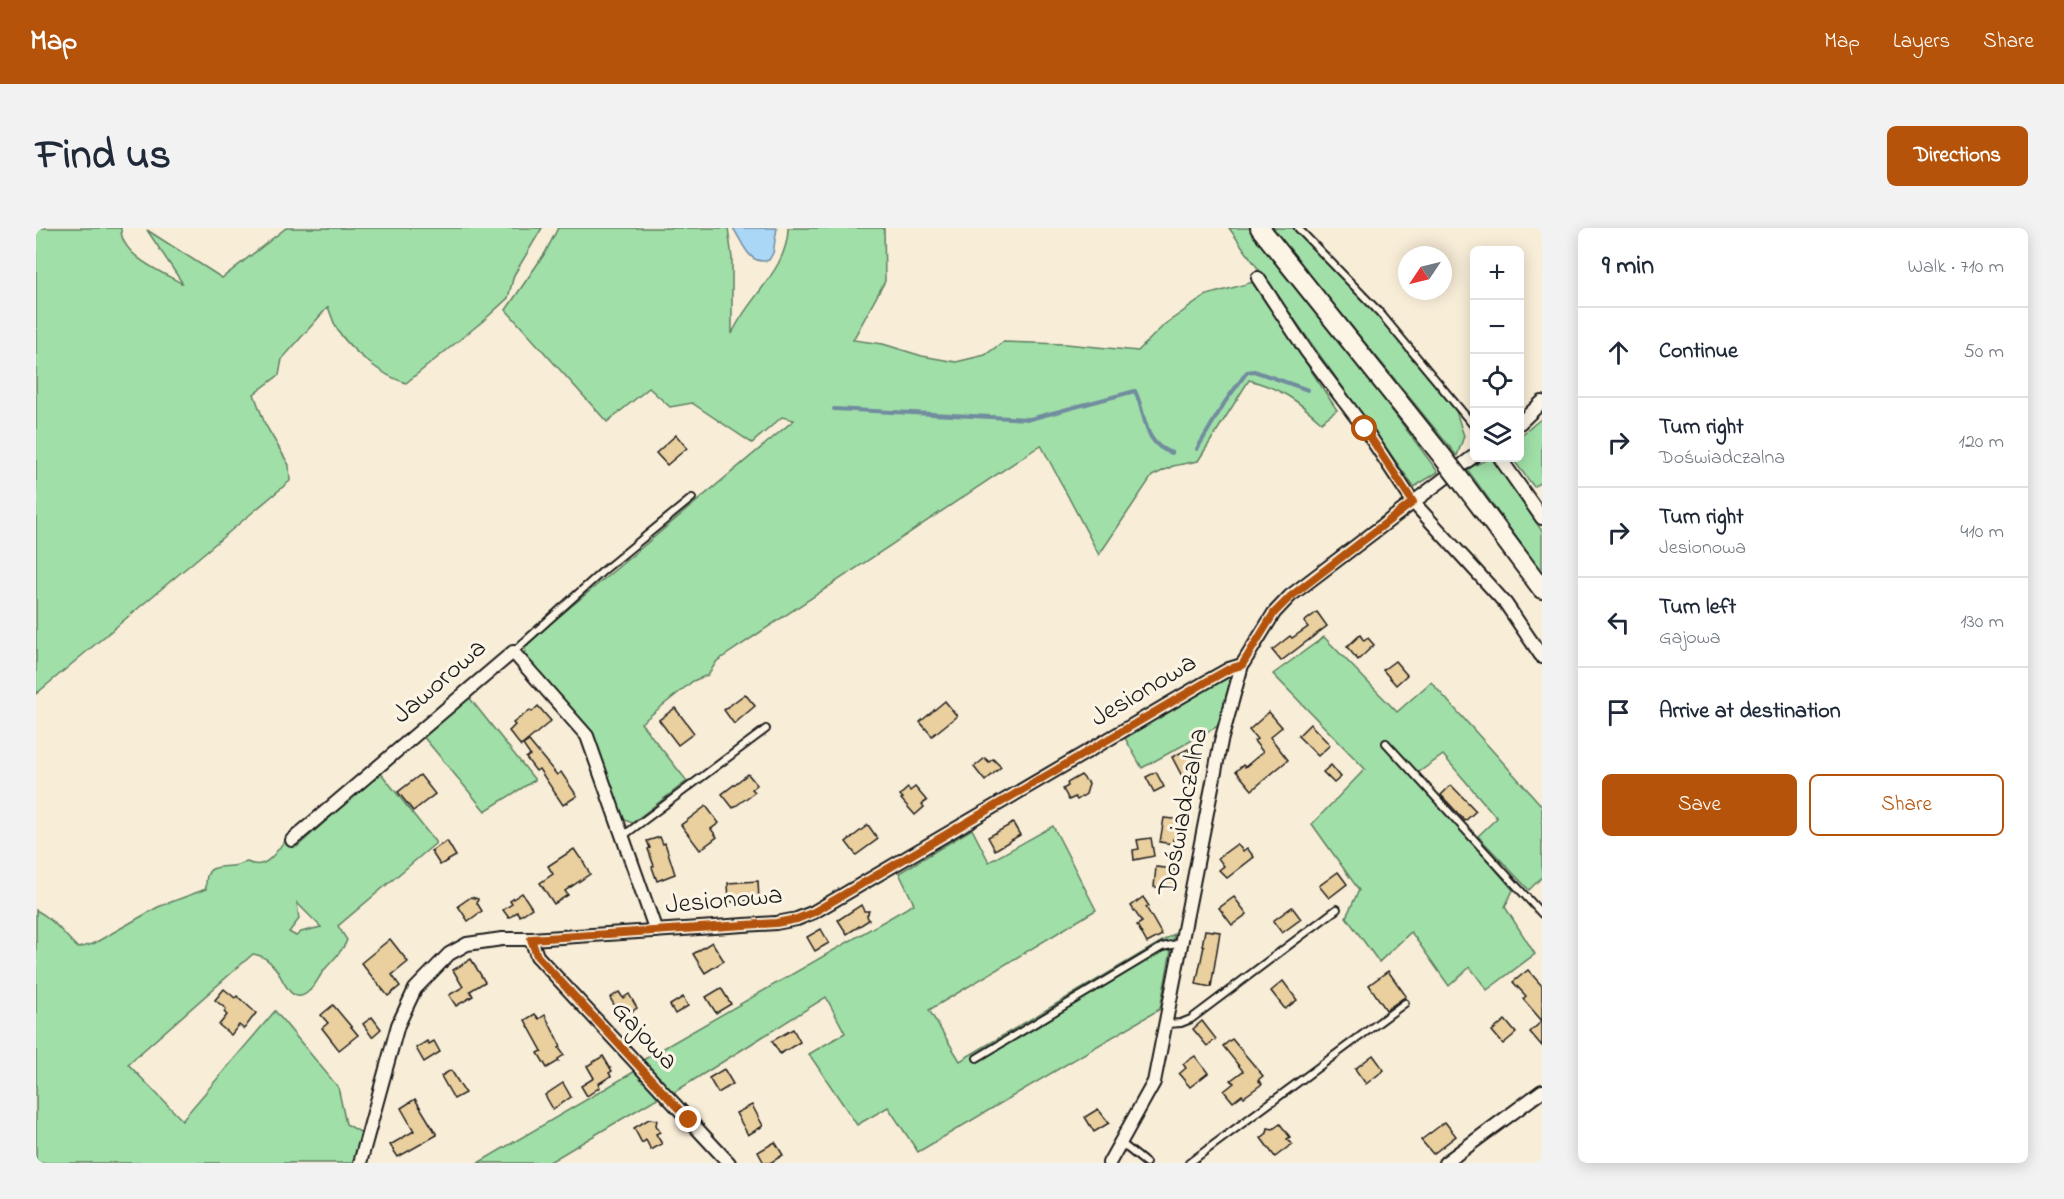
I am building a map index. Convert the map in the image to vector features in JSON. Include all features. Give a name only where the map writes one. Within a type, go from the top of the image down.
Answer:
[{"type":"main road","points":[[1260,228],[1442,456],[1542,589]]},
{"type":"street","points":[[1258,278],[1307,352],[1365,429],[1413,502],[1506,604],[1542,657]]},
{"type":"street","points":[[1524,419],[1542,402]]},
{"type":"street","name":"Doświadczalna","points":[[1109,1163],[1154,1082],[1221,741],[1242,665],[1268,621],[1290,597],[1470,459]]},
{"type":"street","points":[[1503,462],[1542,518]]},
{"type":"street","name":"Jaworowa","points":[[292,840],[513,652],[587,736],[656,932]]},
{"type":"street","name":"Jesionowa","points":[[360,1163],[398,1025],[415,989],[449,954],[467,944],[502,939],[656,932],[776,923],[797,919],[814,912],[1206,682],[1229,669],[1242,665]]},
{"type":"street","name":"Gajowa","points":[[531,939],[537,956],[729,1163]]},
{"type":"street","points":[[1445,1163],[1542,1091]]},
{"type":"lane","points":[[1299,228],[1380,313],[1470,421]]},
{"type":"lane","points":[[513,652],[603,571],[692,498]]},
{"type":"lane","points":[[623,836],[766,729]]},
{"type":"lane","points":[[1386,743],[1542,914]]},
{"type":"lane","points":[[1167,1024],[1181,1023],[1191,1019],[1337,909]]},
{"type":"lane","points":[[977,1058],[1162,947],[1183,943]]},
{"type":"lane","points":[[1190,1163],[1405,1003]]},
{"type":"lane","points":[[1121,1143],[1146,1163]]},
{"type":"green space","points":[[36,228],[121,228],[127,247],[135,255],[183,284],[147,230],[222,278],[286,228],[542,228],[514,275],[508,298],[406,383],[387,375],[358,353],[337,329],[328,307],[282,359],[279,375],[254,394],[265,424],[289,465],[290,481],[36,694]]},
{"type":"green space","points":[[558,228],[728,228],[732,258],[732,334],[747,308],[774,271],[786,243],[788,228],[884,228],[885,281],[853,340],[883,344],[922,356],[956,362],[985,355],[1003,342],[1066,344],[1138,351],[1165,324],[1207,295],[1253,282],[1337,410],[1321,422],[1288,396],[1249,380],[1198,461],[1173,466],[1152,476],[1099,555],[1041,445],[717,661],[708,675],[693,681],[641,723],[687,781],[632,823],[623,819],[616,806],[591,736],[524,655],[526,646],[794,420],[782,417],[752,443],[692,403],[670,407],[649,388],[607,422],[506,310],[545,253]]},
{"type":"green space","points":[[1229,228],[1251,228],[1351,355],[1438,472],[1414,487]]},
{"type":"green space","points":[[1272,228],[1293,228],[1378,316],[1456,411],[1464,436],[1457,456]]},
{"type":"green space","points":[[1542,418],[1542,481],[1534,487],[1515,462],[1524,462],[1524,433]]},
{"type":"green space","points":[[1482,462],[1495,462],[1542,531],[1542,573],[1467,469]]},
{"type":"green space","points":[[1324,637],[1397,712],[1431,682],[1542,806],[1542,877],[1529,890],[1478,836],[1497,818],[1443,755],[1415,775],[1513,890],[1505,907],[1535,954],[1487,990],[1470,967],[1449,986],[1411,932],[1379,962],[1346,917],[1359,890],[1312,824],[1365,769],[1273,674]]},
{"type":"green space","points":[[1220,678],[1230,678],[1230,688],[1218,726],[1142,768],[1125,738]]},
{"type":"green space","points":[[468,696],[535,780],[485,811],[422,735]]},
{"type":"green space","points":[[380,772],[436,843],[338,926],[347,940],[308,992],[302,996],[292,994],[271,963],[253,954],[128,1064],[182,1120],[275,1011],[338,1087],[346,1124],[364,1134],[355,1163],[36,1163],[36,910],[54,923],[78,948],[93,944],[158,907],[206,889],[207,876],[212,869],[247,862],[264,863],[285,840],[292,840],[297,847]],"holes":[[[297,903],[321,927],[301,932],[296,936],[289,932],[299,919]]]},
{"type":"green space","points":[[1053,826],[1096,910],[929,1010],[960,1061],[1174,934],[1160,1009],[918,1152],[888,1107],[857,1125],[809,1054],[845,1033],[826,997],[673,1093],[643,1060],[914,904],[899,873],[972,829],[989,862]]},
{"type":"green space","points":[[637,1070],[659,1097],[548,1163],[478,1163]]},
{"type":"water","points":[[733,228],[777,228],[773,253],[769,260],[756,260],[751,256]]},
{"type":"building","points":[[676,435],[687,448],[667,465],[656,453]]},
{"type":"building","points":[[1317,612],[1327,626],[1281,661],[1272,650],[1290,636],[1292,638],[1308,627],[1304,622]]},
{"type":"building","points":[[1360,635],[1364,641],[1368,638],[1374,645],[1358,660],[1347,647]]},
{"type":"building","points":[[1395,661],[1407,675],[1396,685],[1383,670]]},
{"type":"building","points":[[745,694],[755,706],[734,724],[724,710]]},
{"type":"building","points":[[945,701],[957,716],[932,736],[920,722]]},
{"type":"building","points":[[538,706],[551,721],[521,746],[509,731],[515,725],[513,723]]},
{"type":"building","points":[[675,708],[694,733],[678,745],[659,720]]},
{"type":"building","points":[[1269,712],[1282,727],[1270,737],[1288,760],[1252,790],[1236,771],[1243,765],[1245,767],[1263,752],[1254,741],[1257,739],[1249,730]]},
{"type":"building","points":[[1310,724],[1330,745],[1318,756],[1298,736]]},
{"type":"building","points":[[529,741],[557,775],[561,772],[577,796],[563,805],[539,769],[536,771],[526,758],[530,755],[523,745]]},
{"type":"building","points":[[1188,749],[1198,768],[1182,776],[1172,757]]},
{"type":"building","points":[[985,758],[989,762],[993,759],[1001,767],[985,781],[974,767]]},
{"type":"building","points":[[1331,765],[1341,777],[1334,783],[1323,772]]},
{"type":"building","points":[[1156,772],[1164,787],[1154,792],[1146,777]]},
{"type":"building","points":[[748,774],[757,785],[752,789],[755,792],[733,808],[722,794]]},
{"type":"building","points":[[420,775],[435,794],[413,811],[398,792]]},
{"type":"building","points":[[1081,775],[1089,784],[1086,794],[1077,800],[1075,797],[1069,800],[1063,789],[1068,786],[1067,783]]},
{"type":"building","points":[[1451,785],[1476,811],[1465,821],[1441,795]]},
{"type":"building","points":[[915,787],[927,801],[922,804],[924,807],[915,815],[900,795],[908,788],[910,791]]},
{"type":"building","points":[[706,806],[719,823],[711,829],[717,837],[700,850],[681,825]]},
{"type":"building","points":[[1164,818],[1183,820],[1180,839],[1173,839],[1173,844],[1160,842]]},
{"type":"building","points":[[1013,823],[1020,835],[995,850],[988,837]]},
{"type":"building","points":[[868,825],[878,839],[856,855],[846,842]]},
{"type":"building","points":[[660,837],[663,844],[665,843],[675,874],[657,881],[647,841]]},
{"type":"building","points":[[1151,838],[1154,856],[1134,860],[1133,850],[1139,849],[1137,840]]},
{"type":"building","points":[[447,841],[456,856],[440,865],[431,851]]},
{"type":"building","points":[[1237,844],[1243,851],[1247,848],[1254,857],[1227,878],[1219,870],[1224,866],[1218,858]]},
{"type":"building","points":[[574,849],[590,874],[565,891],[568,895],[554,904],[540,883],[553,874],[548,866]]},
{"type":"building","points":[[1156,867],[1175,869],[1173,889],[1154,887]]},
{"type":"building","points":[[1338,872],[1347,884],[1329,898],[1319,886]]},
{"type":"building","points":[[758,881],[759,900],[729,902],[728,883]]},
{"type":"building","points":[[522,893],[532,908],[520,916],[517,912],[509,918],[503,910],[512,904],[510,901]]},
{"type":"building","points":[[471,897],[478,899],[477,903],[482,911],[468,921],[458,906]]},
{"type":"building","points":[[1143,897],[1162,935],[1147,943],[1137,925],[1142,922],[1131,906]]},
{"type":"building","points":[[1234,897],[1247,914],[1232,925],[1219,908]]},
{"type":"building","points":[[861,905],[864,911],[869,911],[867,916],[869,920],[847,934],[838,920]]},
{"type":"building","points":[[1292,907],[1301,919],[1282,933],[1273,921]]},
{"type":"building","points":[[821,929],[829,943],[815,951],[807,937]]},
{"type":"building","points":[[1205,930],[1220,932],[1211,987],[1196,984]]},
{"type":"building","points":[[390,939],[408,962],[392,975],[400,986],[388,996],[361,963]]},
{"type":"building","points":[[712,942],[724,961],[705,973],[693,954]]},
{"type":"building","points":[[471,959],[485,982],[470,991],[473,996],[456,1006],[449,995],[463,987],[453,970]]},
{"type":"building","points":[[1528,970],[1542,986],[1542,1021],[1523,999],[1526,996],[1513,982]]},
{"type":"building","points":[[1388,971],[1406,996],[1386,1010],[1369,985]]},
{"type":"building","points":[[1283,981],[1297,1000],[1285,1009],[1271,991]]},
{"type":"building","points":[[721,988],[731,1004],[716,1013],[706,997]]},
{"type":"building","points":[[224,989],[235,998],[237,996],[256,1013],[244,1029],[239,1025],[231,1035],[219,1025],[227,1015],[224,1012],[226,1009],[215,1000]]},
{"type":"building","points":[[619,992],[623,998],[629,994],[637,1008],[622,1018],[610,998]]},
{"type":"building","points":[[683,997],[688,1006],[675,1014],[670,1005]]},
{"type":"building","points":[[333,1005],[358,1035],[339,1050],[322,1028],[328,1023],[321,1015]]},
{"type":"building","points":[[535,1014],[539,1019],[545,1015],[564,1055],[547,1068],[538,1053],[542,1051],[525,1020]]},
{"type":"building","points":[[372,1017],[381,1029],[372,1037],[363,1024]]},
{"type":"building","points":[[1505,1020],[1516,1033],[1503,1044],[1492,1031]]},
{"type":"building","points":[[1202,1021],[1216,1039],[1207,1046],[1193,1029]]},
{"type":"building","points":[[1542,1021],[1542,1046],[1530,1032]]},
{"type":"building","points":[[793,1029],[800,1042],[780,1054],[772,1041]]},
{"type":"building","points":[[1232,1039],[1263,1076],[1258,1080],[1262,1084],[1233,1102],[1224,1091],[1234,1083],[1231,1080],[1243,1071],[1223,1046]]},
{"type":"building","points":[[427,1041],[429,1044],[434,1041],[440,1052],[424,1062],[416,1048]]},
{"type":"building","points":[[1373,1055],[1384,1070],[1366,1084],[1355,1069]]},
{"type":"building","points":[[603,1056],[612,1071],[609,1073],[611,1076],[598,1084],[600,1087],[587,1096],[581,1086],[594,1078],[587,1066]]},
{"type":"building","points":[[1195,1056],[1208,1073],[1190,1087],[1179,1074],[1186,1068],[1183,1064]]},
{"type":"building","points":[[724,1069],[733,1084],[718,1093],[709,1078]]},
{"type":"building","points":[[451,1070],[465,1093],[454,1099],[441,1076]]},
{"type":"building","points":[[563,1083],[571,1097],[553,1109],[545,1095]]},
{"type":"building","points":[[415,1099],[437,1135],[398,1157],[390,1145],[414,1131],[401,1108]]},
{"type":"building","points":[[752,1105],[763,1126],[748,1135],[736,1113]]},
{"type":"building","points":[[1098,1109],[1109,1123],[1094,1132],[1085,1117]]},
{"type":"building","points":[[649,1119],[657,1120],[656,1125],[660,1132],[656,1134],[662,1144],[651,1150],[646,1140],[642,1143],[634,1128]]},
{"type":"building","points":[[1445,1122],[1456,1136],[1433,1154],[1421,1140]]},
{"type":"building","points":[[1280,1124],[1290,1137],[1287,1139],[1292,1144],[1275,1157],[1261,1138],[1267,1133],[1268,1128],[1273,1129]]},
{"type":"building","points":[[775,1142],[783,1155],[770,1163],[764,1163],[758,1152]]},
{"type":"waterway","points":[[1197,449],[1225,402],[1247,372],[1254,371],[1308,390]]},
{"type":"waterway","points":[[834,409],[1030,419],[1135,391],[1150,436],[1162,449],[1172,453]]},
{"type":"route","points":[[689,1120],[537,956],[531,939],[776,923],[797,919],[814,912],[1206,682],[1229,669],[1242,665],[1274,613],[1290,597],[1413,502],[1365,429]]}]
